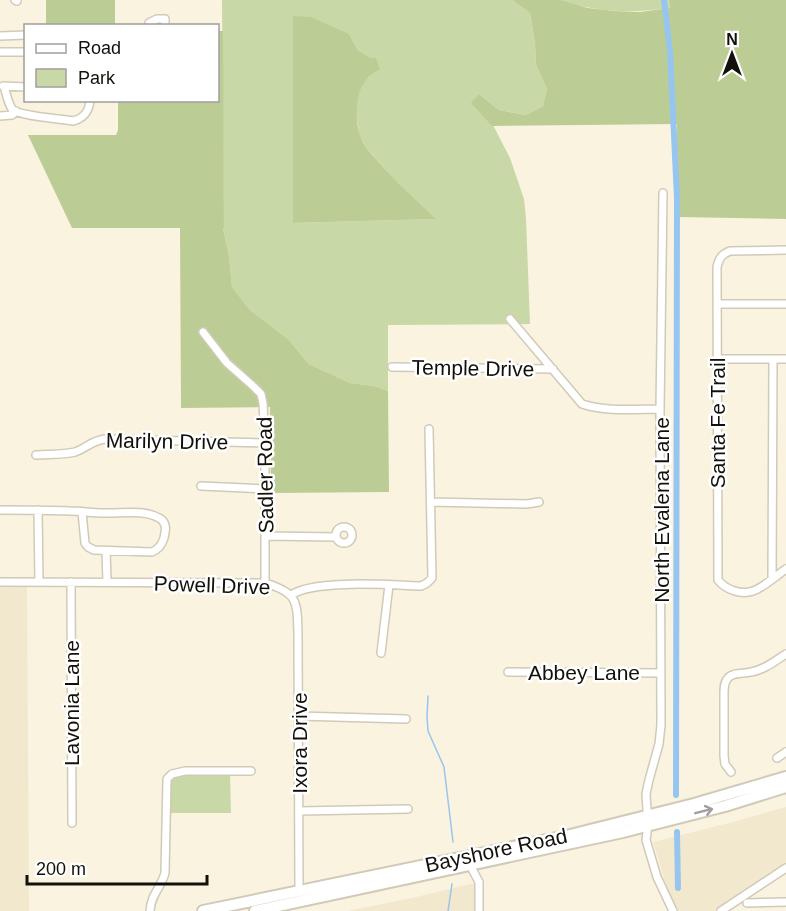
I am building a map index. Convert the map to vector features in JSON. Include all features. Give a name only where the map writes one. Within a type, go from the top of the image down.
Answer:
[{"type":"main road","name":"Bayshore Road","points":[[255,911],[470,865],[647,820],[786,777]]},
{"type":"main road","name":"Bayshore Road","points":[[202,911],[299,901],[423,865],[725,806],[786,787]]},
{"type":"main road","points":[[234,911],[285,900],[299,901]]},
{"type":"street","points":[[150,24],[157,19],[165,19],[165,24]]},
{"type":"street","points":[[0,36],[24,35]]},
{"type":"street","points":[[0,52],[24,52]]},
{"type":"street","points":[[24,87],[2,86],[12,109],[18,113],[73,121],[86,115],[90,102]]},
{"type":"street","points":[[0,116],[12,115],[16,111]]},
{"type":"street","name":"North Evalena Lane","points":[[663,193],[660,409],[661,725],[660,744],[649,780],[646,800],[646,840],[657,877],[673,911]]},
{"type":"street","name":"Santa Fe Trail","points":[[786,249],[730,250],[718,259],[717,267],[718,580],[728,589],[754,591],[786,569]]},
{"type":"street","points":[[718,304],[786,304]]},
{"type":"street","points":[[510,319],[582,404],[603,408],[660,409]]},
{"type":"street","name":"Sadler Road","points":[[203,332],[227,363],[261,394],[264,410],[266,489],[265,583]]},
{"type":"street","points":[[717,359],[786,359]]},
{"type":"street","points":[[772,359],[772,579]]},
{"type":"street","name":"Temple Drive","points":[[392,366],[553,369]]},
{"type":"street","points":[[429,429],[431,502],[527,504],[539,502]]},
{"type":"street","name":"Marilyn Drive","points":[[36,455],[70,453],[90,443],[105,439],[265,443]]},
{"type":"street","points":[[201,486],[266,489]]},
{"type":"street","name":"Powell Drive","points":[[0,582],[265,583],[285,590],[291,595],[303,589],[347,584],[421,586],[432,578],[431,502]]},
{"type":"street","points":[[0,510],[144,513],[159,518],[165,524],[163,542],[152,552],[94,550],[88,547],[84,537],[82,512]]},
{"type":"street","points":[[38,510],[39,582]]},
{"type":"street","points":[[266,536],[336,537]]},
{"type":"street","points":[[106,551],[107,582]]},
{"type":"street","name":"Lavonia Lane","points":[[71,582],[72,823]]},
{"type":"street","points":[[381,653],[389,585]]},
{"type":"street","name":"Ixora Drive","points":[[291,595],[297,614],[299,901]]},
{"type":"street","points":[[731,772],[725,764],[724,756],[724,693],[728,677],[763,668],[786,654]]},
{"type":"street","name":"Abbey Lane","points":[[508,672],[661,673]]},
{"type":"street","points":[[299,716],[406,719]]},
{"type":"street","points":[[777,758],[786,752]]},
{"type":"street","points":[[150,911],[152,897],[165,873],[167,779],[171,774],[185,771],[251,771]]},
{"type":"street","points":[[299,811],[408,809]]},
{"type":"street","points":[[470,865],[479,882],[479,911]]},
{"type":"street","points":[[721,911],[744,901],[786,868]]},
{"type":"street","points":[[744,901],[786,903]]},
{"type":"street","points":[[744,901],[754,911]]},
{"type":"shaded area","points":[[0,585],[27,585],[29,911],[0,911]]},
{"type":"shaded area","points":[[786,807],[786,870],[724,911],[679,911],[670,896],[653,842]]},
{"type":"shaded area","points":[[483,881],[483,911],[348,911],[412,898]]},
{"type":"green space","points":[[46,0],[115,0],[115,24],[46,24]]},
{"type":"green space","points":[[222,0],[512,0],[530,13],[536,65],[547,89],[543,106],[526,115],[499,110],[479,94],[472,103],[494,127],[510,158],[524,199],[530,324],[388,325],[388,391],[374,386],[350,383],[309,364],[288,339],[250,310],[232,287],[224,228]],"holes":[[[349,34],[358,50],[371,58],[373,73],[364,82],[357,95],[356,114],[360,137],[392,177],[435,219],[293,223]]]},
{"type":"green space","points":[[512,0],[561,0],[588,8],[640,12],[670,8],[669,0],[786,0],[786,219],[677,217],[677,124],[492,126],[471,103],[479,94],[499,110],[526,115],[543,106],[547,89],[536,65],[530,13]]},
{"type":"green space","points":[[561,0],[669,0],[670,8],[615,11]]},
{"type":"green space","points":[[293,16],[311,17],[349,34],[358,50],[371,58],[376,58],[380,69],[366,80],[358,100],[357,122],[361,138],[384,168],[436,219],[293,223]]},
{"type":"green space","points":[[219,31],[223,31],[223,228],[232,287],[250,310],[288,339],[309,364],[350,383],[374,386],[388,391],[389,492],[271,493],[270,407],[181,408],[180,228],[72,228],[28,135],[116,135],[118,102],[219,102]]},
{"type":"green space","points":[[230,773],[231,813],[168,813],[169,781],[177,774]]},
{"type":"waterway","points":[[664,0],[670,51],[677,198],[676,795]]},
{"type":"waterway","points":[[428,696],[428,731],[444,767],[453,842]]},
{"type":"waterway","points":[[677,832],[678,888]]},
{"type":"waterway","points":[[448,911],[452,884]]}]
